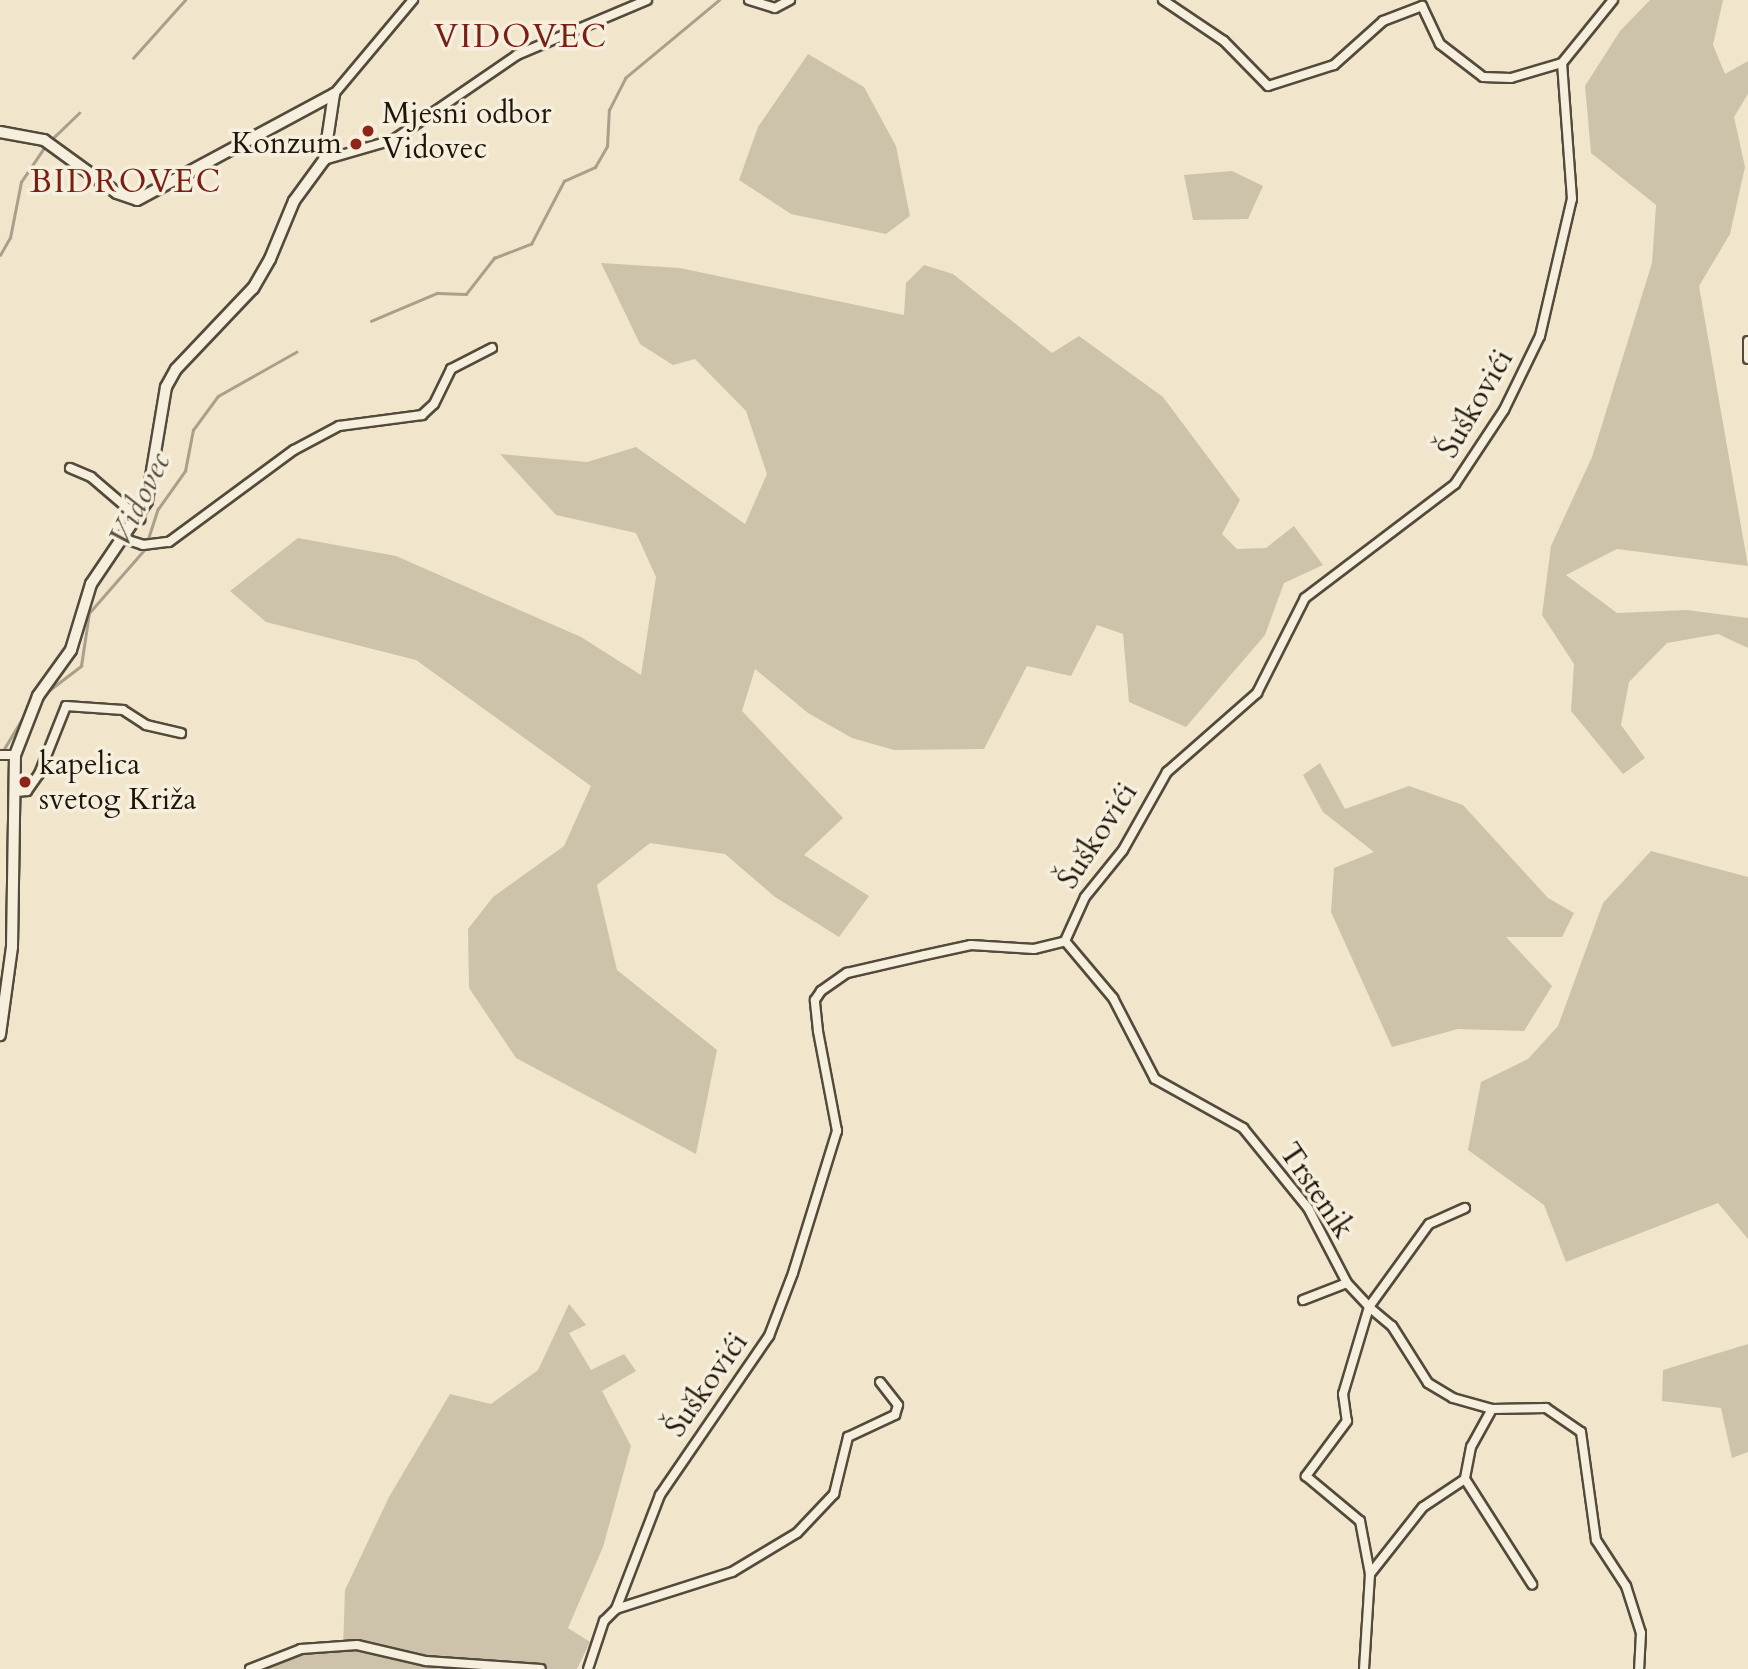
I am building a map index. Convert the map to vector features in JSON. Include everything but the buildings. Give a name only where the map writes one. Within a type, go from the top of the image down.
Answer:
[{"type":"street","points":[[0,132],[44,140],[117,193],[136,200],[334,94],[413,0]]},
{"type":"street","points":[[324,160],[393,140],[517,55],[647,0]]},
{"type":"street","points":[[750,0],[775,8],[790,0]]},
{"type":"street","points":[[1163,0],[1224,41],[1268,86],[1334,65],[1383,21],[1422,6],[1440,44],[1483,76],[1511,78],[1562,63],[1613,0]]},
{"type":"street","name":"Šuškovići","points":[[588,1669],[604,1621],[616,1609],[660,1495],[769,1336],[793,1273],[837,1131],[817,1021],[821,990],[847,973],[925,954],[971,945],[1034,949],[1065,941],[1085,897],[1123,850],[1167,772],[1257,693],[1305,598],[1445,495],[1504,411],[1540,336],[1572,199],[1562,63]]},
{"type":"street","points":[[0,1035],[12,947],[15,755],[36,701],[71,650],[91,584],[140,519],[161,409],[176,369],[253,288],[294,201],[324,160],[334,94]]},
{"type":"street","points":[[1748,341],[1748,359]]},
{"type":"street","points":[[125,539],[146,545],[182,534],[294,450],[339,426],[422,415],[435,404],[451,369],[492,348]]},
{"type":"street","points":[[70,468],[91,477],[140,519]]},
{"type":"street","points":[[16,792],[27,792],[39,774],[66,706],[123,710],[146,725],[181,733]]},
{"type":"street","points":[[0,755],[15,755]]},
{"type":"street","name":"Trstenik","points":[[1065,941],[1113,998],[1155,1079],[1243,1128],[1308,1208],[1347,1283],[1369,1307],[1392,1326],[1428,1383],[1453,1398],[1492,1409],[1546,1408],[1581,1432],[1596,1540],[1626,1586],[1641,1633],[1639,1669]]},
{"type":"street","points":[[1364,1669],[1370,1574],[1357,1513],[1314,1488],[1306,1476],[1347,1421],[1343,1394],[1369,1307],[1429,1224],[1465,1208]]},
{"type":"street","name":"Trstenik","points":[[1303,1300],[1347,1283]]},
{"type":"street","points":[[616,1609],[732,1572],[797,1533],[834,1494],[848,1437],[895,1415],[898,1405],[880,1382]]},
{"type":"street","points":[[1492,1409],[1471,1447],[1465,1479],[1532,1584]]},
{"type":"street","points":[[1370,1574],[1423,1507],[1465,1479]]},
{"type":"street","points":[[250,1669],[333,1645],[541,1669]]},
{"type":"shaded area","points":[[1650,0],[1723,0],[1713,45],[1725,74],[1748,61],[1748,94],[1734,117],[1745,167],[1730,234],[1699,286],[1748,566],[1617,549],[1566,575],[1617,613],[1687,610],[1748,618],[1748,648],[1718,634],[1667,643],[1629,682],[1621,725],[1645,758],[1623,774],[1571,711],[1574,664],[1542,615],[1551,546],[1592,457],[1652,263],[1656,205],[1591,153],[1585,86],[1620,31]]},
{"type":"shaded area","points":[[808,54],[864,87],[896,146],[910,216],[886,234],[791,214],[739,180],[758,127]]},
{"type":"shaded area","points":[[1232,171],[1263,186],[1248,219],[1193,220],[1184,175]]},
{"type":"shaded area","points":[[601,263],[680,268],[904,315],[906,283],[924,265],[953,274],[1052,353],[1079,336],[1163,397],[1240,500],[1222,534],[1237,549],[1266,548],[1294,526],[1323,565],[1284,583],[1265,635],[1186,727],[1129,702],[1123,634],[1097,625],[1071,676],[1027,666],[984,749],[894,750],[852,738],[808,713],[755,669],[742,711],[843,818],[804,855],[869,896],[839,937],[775,897],[725,854],[650,843],[597,885],[617,970],[717,1050],[696,1154],[516,1058],[469,988],[468,929],[493,897],[564,846],[591,786],[416,660],[266,622],[230,591],[298,538],[396,556],[581,637],[641,675],[656,577],[636,533],[556,515],[500,454],[587,462],[636,447],[745,524],[767,474],[746,411],[695,359],[673,365],[640,344]]},
{"type":"shaded area","points":[[1320,763],[1345,809],[1409,786],[1463,805],[1548,898],[1574,913],[1562,937],[1506,937],[1552,986],[1524,1031],[1458,1029],[1392,1047],[1331,912],[1334,868],[1374,852],[1323,812],[1303,775]]},
{"type":"shaded area","points":[[1651,851],[1748,877],[1748,1239],[1718,1203],[1566,1262],[1544,1205],[1468,1150],[1481,1082],[1528,1059],[1558,1026],[1603,903]]},
{"type":"shaded area","points":[[569,1304],[586,1325],[569,1333],[591,1370],[624,1354],[636,1371],[602,1391],[631,1446],[603,1547],[568,1628],[590,1642],[577,1669],[258,1669],[293,1655],[343,1648],[345,1590],[389,1497],[450,1394],[491,1404],[538,1370]]},
{"type":"shaded area","points":[[1748,1344],[1748,1452],[1732,1458],[1721,1408],[1662,1401],[1663,1370]]},
{"type":"waterway","name":"BIDROVEC","points":[[133,58],[185,0]]},
{"type":"waterway","name":"Vidovec","points":[[371,321],[437,293],[466,294],[494,258],[531,244],[564,181],[595,167],[607,146],[609,110],[625,78],[719,0]]},
{"type":"waterway","name":"BIDROVEC","points":[[51,140],[79,113]]},
{"type":"waterway","name":"BIDROVEC","points":[[0,255],[10,238],[21,182],[46,145]]},
{"type":"waterway","name":"Vidovec","points":[[147,542],[158,509],[185,471],[193,430],[218,396],[296,352]]},
{"type":"waterway","name":"Vidovec","points":[[43,695],[81,666],[89,613],[146,548]]},
{"type":"waterway","name":"Vidovec","points":[[1,754],[28,709]]},
{"type":"place","name":"Mjesni odbor Vidovec","points":[[368,131]]},
{"type":"place","name":"Konzum","points":[[356,144]]},
{"type":"place","name":"kapelica svetog Križa","points":[[25,782]]},
{"type":"district","name":"VIDOVEC","points":[[521,37]]},
{"type":"district","name":"BIDROVEC","points":[[126,182]]}]
